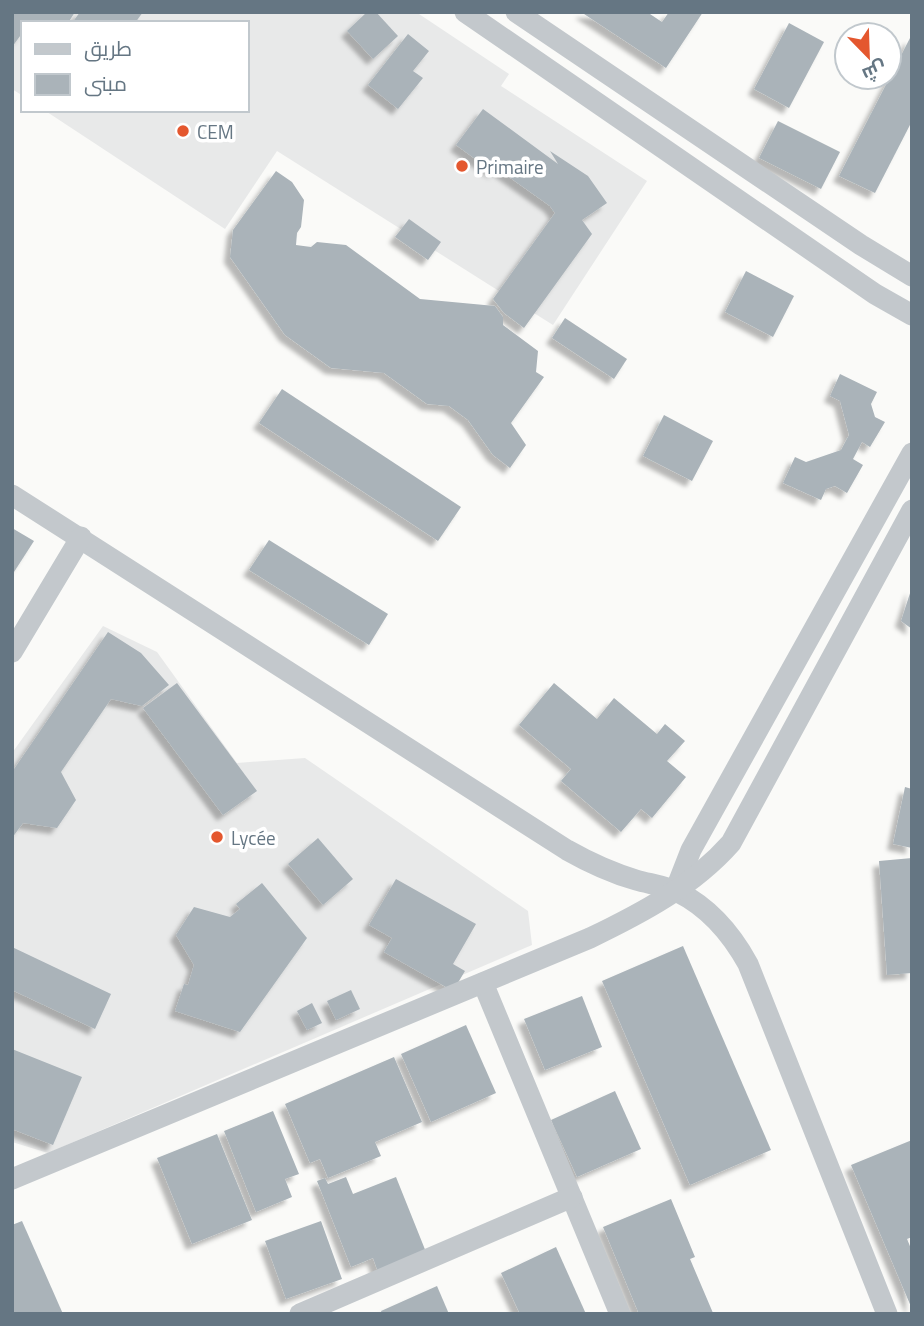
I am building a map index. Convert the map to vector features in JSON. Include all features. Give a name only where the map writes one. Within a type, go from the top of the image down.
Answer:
[{"type":"street","points":[[465,12],[875,294],[912,315]]},
{"type":"street","points":[[516,12],[860,245],[912,276]]},
{"type":"street","points":[[676,891],[691,850],[912,453]]},
{"type":"street","points":[[12,495],[567,850],[605,870],[676,891],[717,920],[737,944],[748,964],[887,1314]]},
{"type":"street","points":[[12,1179],[601,933],[676,891],[715,861],[731,842],[912,510]]},
{"type":"street","points":[[12,652],[81,537]]},
{"type":"street","points":[[483,983],[620,1314]]},
{"type":"street","points":[[300,1314],[572,1197]]},
{"type":"shaded area","name":"Primaire","points":[[12,12],[416,12],[509,74],[501,86],[647,181],[553,325],[277,151],[225,229],[47,112],[248,112],[248,21],[21,21],[21,95],[12,89]]},
{"type":"shaded area","name":"Lycée","points":[[103,626],[157,652],[237,763],[305,758],[528,911],[532,945],[48,1153],[12,1142],[12,753]]},
{"type":"building","points":[[12,12],[75,12],[69,21],[21,21],[21,35],[12,47]]},
{"type":"building","points":[[80,12],[143,12],[136,21],[73,21]]},
{"type":"building","points":[[367,12],[376,12],[398,36],[373,59],[347,31]]},
{"type":"building","points":[[581,12],[647,12],[662,22],[669,12],[703,12],[666,68]]},
{"type":"building","points":[[789,23],[824,42],[789,108],[754,89]]},
{"type":"building","points":[[408,34],[429,51],[413,71],[423,78],[398,109],[368,85]]},
{"type":"building","points":[[910,38],[912,39],[912,121],[875,193],[839,176],[883,91],[903,91],[903,52]]},
{"type":"building","points":[[483,109],[558,164],[550,151],[588,176],[607,203],[582,220],[592,234],[524,328],[504,313],[493,299],[555,213],[550,206],[488,162],[496,174],[456,145]]},
{"type":"building","points":[[778,121],[840,152],[821,189],[759,158]]},
{"type":"building","points":[[276,171],[292,182],[304,200],[296,245],[311,247],[317,242],[346,245],[420,299],[495,306],[503,317],[503,325],[538,351],[536,372],[544,377],[511,423],[526,445],[510,468],[493,455],[468,420],[449,406],[427,404],[384,373],[331,368],[285,335],[230,257],[233,230]]},
{"type":"building","points":[[409,219],[441,242],[428,260],[395,237]]},
{"type":"building","points":[[746,271],[794,296],[773,337],[725,312]]},
{"type":"building","points":[[565,318],[627,359],[614,379],[552,338]]},
{"type":"building","points":[[840,374],[877,392],[871,404],[875,417],[885,422],[870,447],[862,442],[853,459],[863,465],[847,493],[835,486],[826,489],[821,500],[783,483],[795,457],[806,462],[841,450],[849,435],[840,401],[830,396]]},
{"type":"building","points":[[282,389],[461,507],[438,541],[259,423]]},
{"type":"building","points":[[664,415],[713,441],[692,481],[643,456]]},
{"type":"building","points":[[12,528],[34,541],[14,572],[12,571]]},
{"type":"building","points":[[269,540],[388,614],[369,645],[249,570]]},
{"type":"building","points":[[912,587],[912,629],[901,621]]},
{"type":"building","points":[[108,632],[141,653],[169,685],[142,706],[111,699],[61,772],[76,800],[57,828],[23,823],[12,838],[12,772]]},
{"type":"building","points":[[177,683],[257,791],[223,815],[143,708]]},
{"type":"building","points":[[554,683],[597,719],[614,698],[657,734],[665,724],[685,741],[667,761],[686,777],[652,818],[641,809],[621,832],[561,781],[571,769],[519,725]]},
{"type":"building","points":[[905,787],[912,789],[912,848],[893,844]]},
{"type":"building","points":[[318,838],[353,879],[323,905],[288,864]]},
{"type":"building","points":[[912,858],[912,973],[887,975],[879,861]]},
{"type":"building","points":[[396,879],[476,924],[453,964],[465,971],[453,991],[384,952],[392,938],[369,925]]},
{"type":"building","points":[[262,883],[307,938],[240,1032],[175,1011],[194,965],[176,935],[194,907],[230,917],[240,909],[236,904]]},
{"type":"building","points":[[683,946],[771,1150],[690,1185],[602,981]]},
{"type":"building","points":[[12,947],[111,994],[95,1029],[12,990]]},
{"type":"building","points":[[351,990],[360,1009],[336,1020],[327,1001]]},
{"type":"building","points":[[582,996],[602,1047],[545,1070],[524,1019]]},
{"type":"building","points":[[312,1003],[322,1023],[307,1030],[297,1011]]},
{"type":"building","points":[[466,1025],[496,1093],[431,1122],[401,1054]]},
{"type":"building","points":[[12,1049],[82,1077],[53,1145],[12,1129]]},
{"type":"building","points":[[394,1057],[422,1122],[375,1142],[381,1156],[328,1178],[320,1159],[310,1163],[285,1104]]},
{"type":"building","points":[[615,1091],[641,1149],[577,1177],[551,1120]]},
{"type":"building","points":[[273,1111],[299,1174],[285,1179],[292,1197],[256,1212],[224,1131]]},
{"type":"building","points":[[217,1134],[252,1220],[192,1244],[157,1158]]},
{"type":"building","points":[[912,1140],[912,1237],[907,1239],[912,1251],[912,1309],[851,1165]]},
{"type":"building","points":[[346,1177],[353,1194],[396,1177],[426,1252],[378,1272],[373,1258],[351,1267],[317,1181],[325,1178],[328,1184]]},
{"type":"building","points":[[671,1199],[695,1257],[690,1259],[713,1313],[711,1314],[639,1314],[603,1227]]},
{"type":"building","points":[[22,1221],[63,1314],[12,1314],[12,1225]]},
{"type":"building","points":[[321,1221],[342,1279],[286,1299],[265,1241]]},
{"type":"building","points":[[556,1247],[586,1314],[520,1314],[501,1273]]},
{"type":"building","points":[[437,1286],[449,1314],[382,1314],[381,1311]]},
{"type":"place","name":"CEM","points":[[183,131]]},
{"type":"place","name":"Primaire","points":[[462,166]]},
{"type":"place","name":"Lycée","points":[[217,837]]}]
